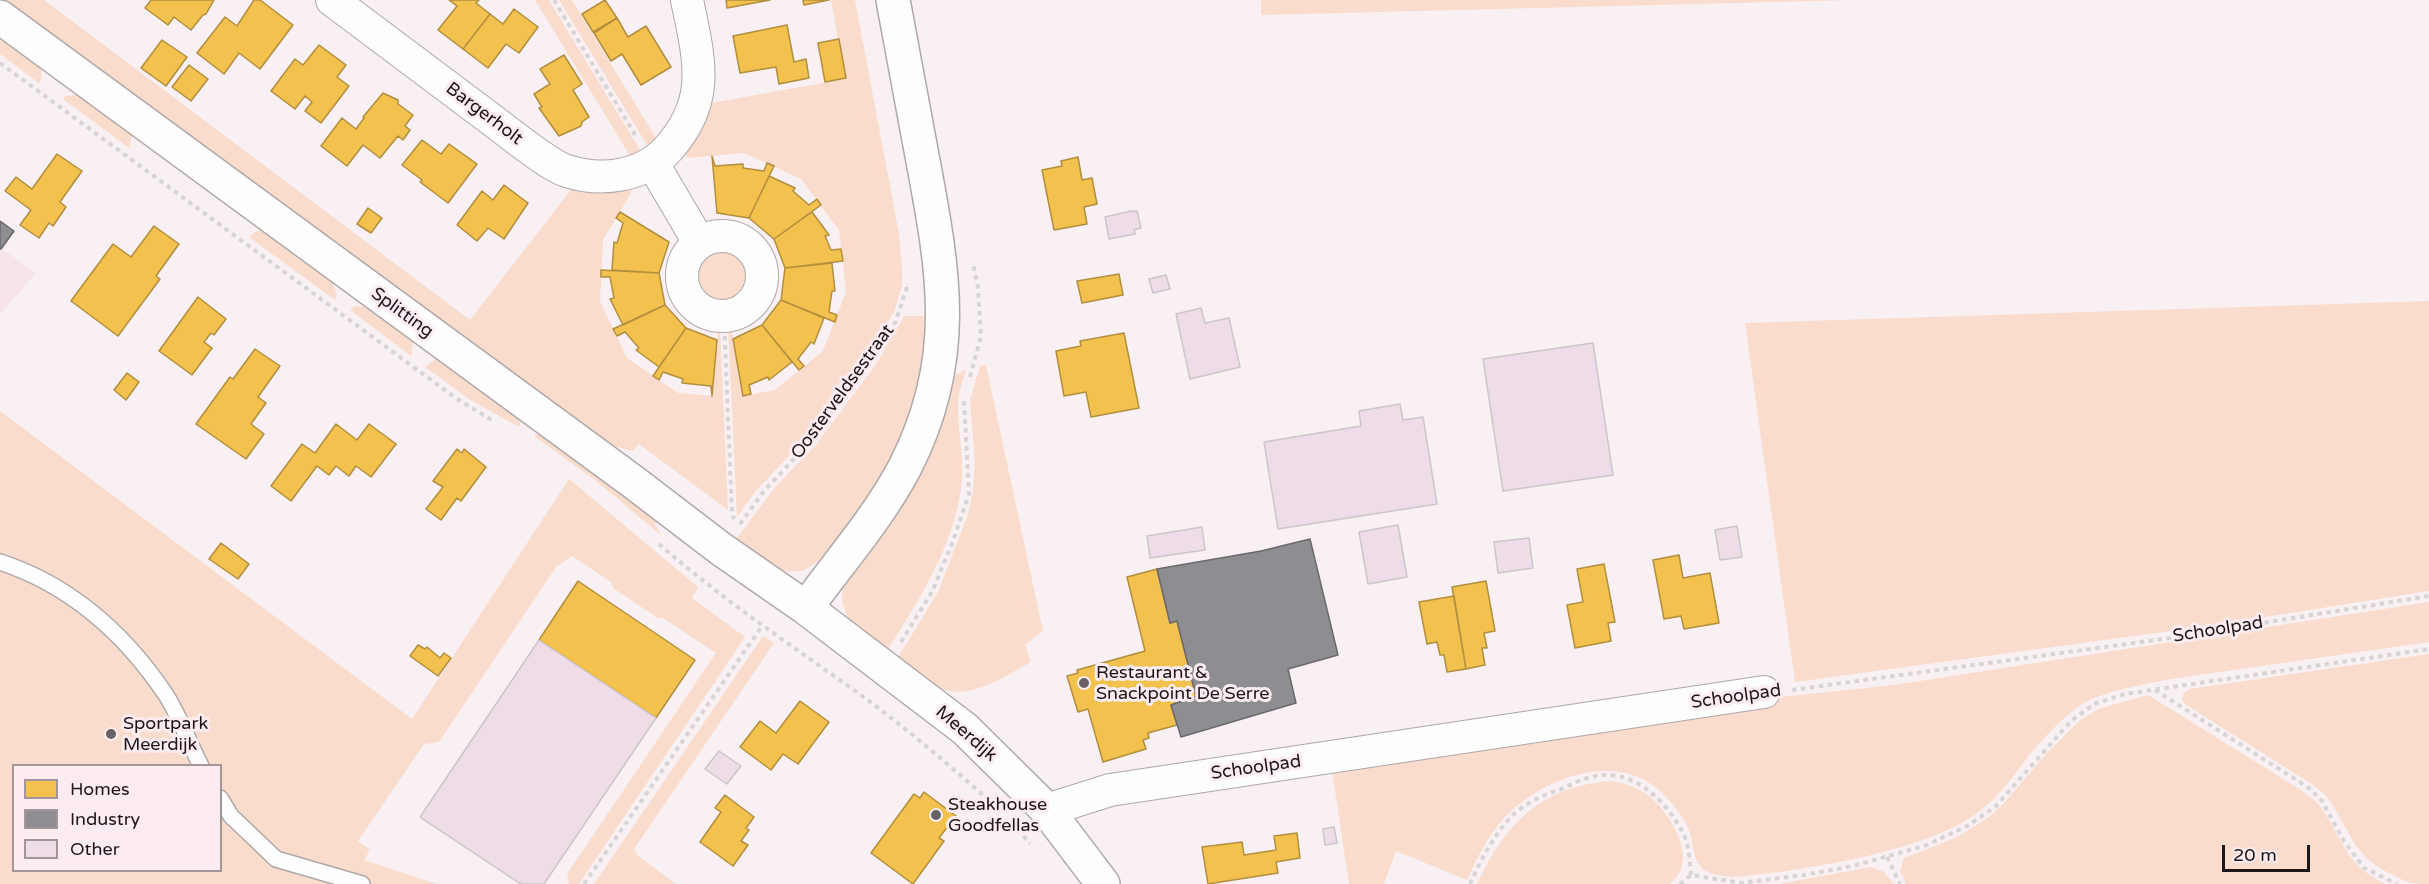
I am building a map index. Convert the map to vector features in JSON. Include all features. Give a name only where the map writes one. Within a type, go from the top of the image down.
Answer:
[{"type":"street","name":"Bargerholt","points":[[332,0],[520,141],[565,171],[589,176],[617,176],[653,164],[681,134],[698,99],[699,56],[687,0]]},
{"type":"street","points":[[806,608],[886,500],[905,467],[922,429],[936,386],[944,307],[941,261],[893,0]]},
{"type":"street","name":"Splitting","points":[[0,16],[632,481],[729,538],[806,608]]},
{"type":"street","points":[[653,164],[699,242]]},
{"type":"street","points":[[719,235],[740,240],[757,254],[764,275],[759,295],[744,312],[724,318],[703,313],[687,299],[681,279],[685,258],[699,242],[719,235]]},
{"type":"street","name":"Meerdijk","points":[[806,608],[965,729],[1047,810],[1103,884]]},
{"type":"street","name":"Schoolpad","points":[[1047,810],[1110,790],[1764,692]]},
{"type":"lane","points":[[0,562],[21,569],[74,597],[123,639],[166,696],[200,764]]},
{"type":"lane","points":[[222,801],[231,816],[276,859],[362,884]]},
{"type":"path","points":[[554,0],[653,164]]},
{"type":"path","name":"Splitting","points":[[0,63],[457,399],[496,423]]},
{"type":"path","name":"Oosterveldsestraat","points":[[698,579],[764,491],[807,445],[881,347],[898,315],[909,281]]},
{"type":"path","points":[[724,318],[732,513],[729,538]]},
{"type":"path","points":[[584,884],[762,626],[698,579],[656,542]]},
{"type":"path","name":"Schoolpad","points":[[1764,692],[1832,685],[2170,638],[2429,596]]},
{"type":"path","name":"Meerdijk","points":[[762,626],[863,697],[943,758],[986,798]]},
{"type":"path","points":[[1680,884],[1691,876],[1741,883],[1853,866],[1927,844],[1957,831],[1995,807],[2057,734],[2094,704],[2125,694],[2429,649]]},
{"type":"path","points":[[2154,690],[2309,788],[2322,801],[2344,841],[2364,868],[2397,884]]},
{"type":"path","points":[[1470,884],[1490,844],[1511,817],[1539,797],[1596,776],[1628,779],[1646,787],[1660,800],[1683,832],[1690,859],[1691,876]]},
{"type":"path","points":[[1013,821],[1033,848]]},
{"type":"path","points":[[1887,857],[1900,884]]},
{"type":"shaded area","points":[[0,0],[44,0],[470,320],[574,186],[632,187],[631,193],[603,240],[600,301],[627,358],[678,393],[712,396],[718,328],[720,328],[728,510],[639,444],[633,451],[604,444]]},
{"type":"shaded area","points":[[535,0],[549,0],[643,155],[632,159]]},
{"type":"shaded area","points":[[559,0],[572,0],[659,143],[650,150]]},
{"type":"shaded area","points":[[831,0],[855,0],[899,234],[902,286],[894,312],[880,335],[813,430],[755,492],[737,517],[728,327],[731,327],[744,396],[775,390],[823,351],[846,292],[839,230],[801,179],[744,153],[688,158],[681,151],[706,104],[845,79]]},
{"type":"shaded area","points":[[1261,0],[1853,0],[1261,15]]},
{"type":"shaded area","points":[[0,35],[40,64],[42,79],[39,83],[0,54]]},
{"type":"shaded area","points":[[81,94],[133,132],[129,148],[63,99],[66,96]]},
{"type":"shaded area","points":[[264,229],[331,278],[337,295],[335,300],[249,237]]},
{"type":"shaded area","points":[[722,246],[734,248],[747,259],[752,276],[750,288],[739,301],[722,306],[710,304],[697,293],[692,276],[694,264],[705,251]]},
{"type":"shaded area","points":[[0,247],[36,273],[0,314]]},
{"type":"shaded area","points":[[2429,301],[2429,591],[2215,625],[1795,682],[1745,323]]},
{"type":"shaded area","points":[[355,306],[369,307],[404,331],[413,341],[411,356],[350,310]]},
{"type":"shaded area","points":[[904,316],[931,316],[918,397],[906,432],[890,465],[850,526],[837,542],[811,566],[800,571],[791,571],[766,563],[736,541],[737,538],[776,486],[815,446],[877,363]]},
{"type":"shaded area","points":[[438,357],[522,417],[519,427],[469,399],[425,367]]},
{"type":"shaded area","points":[[986,365],[1043,631],[1025,645],[1031,662],[985,686],[960,692],[947,691],[930,683],[897,659],[938,592],[968,514],[973,491],[975,463],[970,400],[980,366]]},
{"type":"shaded area","points":[[966,370],[958,402],[962,480],[953,525],[935,569],[887,651],[860,631],[847,616],[842,596],[843,583],[950,378]]},
{"type":"shaded area","points":[[0,411],[412,719],[569,479],[698,587],[692,598],[745,637],[579,884],[569,884],[567,874],[716,653],[613,588],[611,582],[572,556],[556,567],[439,742],[424,744],[358,841],[370,850],[364,860],[437,884],[0,884]]},
{"type":"shaded area","points":[[541,433],[663,522],[654,523],[662,536],[595,480],[534,436]]},
{"type":"shaded area","points":[[2429,602],[2429,642],[2171,679],[2092,699],[2075,709],[2059,723],[1999,793],[1976,814],[1955,827],[1929,838],[1870,855],[1808,868],[1755,875],[1734,877],[1713,874],[1707,872],[1699,864],[1686,825],[1676,808],[1659,790],[1642,779],[1623,772],[1603,771],[1562,780],[1525,799],[1496,827],[1467,880],[1396,851],[1384,884],[1349,884],[1331,764],[1762,699],[1894,685]]},
{"type":"shaded area","points":[[763,636],[774,643],[634,849],[638,856],[676,884],[594,884]]},
{"type":"shaded area","points":[[2429,654],[2429,884],[2408,882],[2377,866],[2354,843],[2329,800],[2320,791],[2186,705],[2182,700],[2184,693],[2189,689]]},
{"type":"shaded area","points":[[2148,695],[2313,799],[2322,809],[2347,852],[2362,869],[2385,884],[1906,884],[1900,871],[1904,858],[1957,837],[1989,817],[2079,721],[2098,709]]},
{"type":"shaded area","points":[[1611,781],[1631,786],[1649,796],[1663,810],[1675,829],[1680,839],[1683,860],[1678,875],[1670,884],[1477,884],[1500,843],[1528,812],[1564,791],[1586,784]]},
{"type":"shaded area","points":[[1871,867],[1884,872],[1894,884],[1779,884]]},
{"type":"building: Homes","points":[[151,0],[214,0],[206,14],[191,30],[174,17],[168,25],[145,8]]},
{"type":"building: Homes","points":[[254,0],[260,0],[293,25],[260,69],[239,53],[224,74],[197,53],[225,17],[237,26]]},
{"type":"building: Homes","points":[[449,0],[479,0],[476,3],[490,14],[463,49],[438,30],[457,6]]},
{"type":"building: Homes","points":[[605,0],[617,18],[593,32],[582,14]]},
{"type":"building: Homes","points":[[726,0],[770,0],[727,8]]},
{"type":"building: Homes","points":[[803,0],[829,0],[804,5]]},
{"type":"building: Homes","points":[[514,9],[538,27],[519,53],[506,44],[488,68],[463,49],[490,14],[503,24]]},
{"type":"building: Homes","points":[[617,18],[628,37],[646,26],[671,67],[641,85],[622,54],[611,61],[594,33]]},
{"type":"building: Homes","points":[[787,25],[794,62],[806,59],[809,78],[779,84],[776,67],[740,73],[733,36]]},
{"type":"building: Homes","points":[[839,39],[846,78],[825,82],[818,43]]},
{"type":"building: Homes","points":[[162,40],[187,57],[166,86],[141,68]]},
{"type":"building: Homes","points":[[319,45],[346,65],[337,77],[349,86],[321,123],[305,111],[312,102],[305,96],[295,109],[271,91],[295,59],[303,65]]},
{"type":"building: Homes","points":[[564,55],[582,84],[573,90],[589,117],[582,122],[581,126],[559,136],[539,108],[542,107],[534,94],[550,84],[540,69]]},
{"type":"building: Homes","points":[[189,65],[208,79],[191,101],[172,87]]},
{"type":"building: Homes","points":[[383,93],[398,100],[398,104],[413,115],[405,126],[410,130],[403,140],[398,136],[380,158],[363,145],[347,166],[321,146],[342,118],[356,129]]},
{"type":"building: Homes","points":[[422,140],[441,154],[449,144],[477,164],[448,203],[402,165]]},
{"type":"building: Homes","points":[[57,154],[82,171],[60,202],[66,207],[53,226],[49,223],[39,238],[20,225],[31,210],[5,191],[16,177],[32,189]]},
{"type":"building: Homes","points":[[712,156],[715,166],[743,164],[743,168],[764,171],[767,163],[774,166],[749,218],[717,213]]},
{"type":"building: Homes","points":[[1078,157],[1082,180],[1092,178],[1097,204],[1084,207],[1087,224],[1054,230],[1042,170],[1062,166],[1061,161]]},
{"type":"building: Homes","points":[[769,176],[795,188],[793,191],[809,205],[817,199],[821,205],[774,239],[749,218]]},
{"type":"building: Homes","points":[[504,185],[528,203],[504,239],[488,228],[477,241],[457,225],[482,191],[493,200]]},
{"type":"building: Homes","points":[[368,208],[382,218],[371,233],[357,224]]},
{"type":"building: Homes","points":[[620,212],[669,242],[659,273],[612,270],[614,242],[617,243],[623,223],[616,218]]},
{"type":"building: Homes","points":[[812,212],[829,235],[825,236],[831,250],[841,249],[843,261],[785,268],[774,239]]},
{"type":"building: Homes","points":[[154,226],[179,244],[156,276],[160,279],[118,336],[71,301],[113,244],[131,257]]},
{"type":"building: Homes","points":[[832,263],[835,291],[832,291],[829,312],[837,315],[835,322],[781,300],[785,268]]},
{"type":"building: Homes","points":[[601,270],[659,273],[665,305],[623,325],[610,299],[614,298],[610,277],[601,277]]},
{"type":"building: Homes","points":[[1119,274],[1123,295],[1082,303],[1077,281]]},
{"type":"building: Homes","points":[[198,297],[226,319],[214,335],[211,333],[204,342],[212,348],[192,375],[159,351]]},
{"type":"building: Homes","points":[[781,300],[824,318],[814,344],[811,342],[798,359],[804,366],[799,370],[762,325]]},
{"type":"building: Homes","points":[[665,305],[686,328],[659,367],[636,350],[639,348],[625,332],[617,336],[613,329]]},
{"type":"building: Homes","points":[[762,325],[792,362],[769,380],[768,377],[749,385],[751,394],[743,396],[733,339]]},
{"type":"building: Homes","points":[[686,328],[717,340],[712,396],[711,386],[682,383],[683,379],[663,372],[659,380],[653,376]]},
{"type":"building: Homes","points":[[1124,333],[1139,408],[1091,417],[1086,392],[1064,396],[1056,351],[1081,346],[1080,341]]},
{"type":"building: Homes","points":[[255,349],[280,366],[258,397],[266,403],[251,424],[264,434],[246,459],[196,424],[230,377],[233,379]]},
{"type":"building: Homes","points":[[127,373],[139,382],[126,400],[114,390]]},
{"type":"building: Homes","points":[[336,424],[357,440],[369,424],[396,444],[371,477],[356,466],[349,476],[336,466],[329,475],[317,466],[291,501],[271,486],[302,444],[315,453]]},
{"type":"building: Homes","points":[[457,449],[462,453],[464,449],[486,467],[461,501],[457,498],[441,520],[426,509],[443,487],[433,481]]},
{"type":"building: Homes","points":[[221,543],[249,564],[238,579],[209,559]]},
{"type":"building: Homes","points":[[1679,555],[1683,578],[1710,573],[1719,623],[1684,629],[1681,616],[1664,619],[1653,560]]},
{"type":"building: Homes","points":[[1604,564],[1615,622],[1608,623],[1611,641],[1575,648],[1567,605],[1583,602],[1577,569]]},
{"type":"building: Homes","points":[[1157,569],[1170,623],[1177,621],[1196,696],[1171,705],[1177,725],[1148,733],[1149,738],[1143,740],[1146,749],[1103,762],[1088,709],[1078,712],[1067,676],[1078,673],[1077,670],[1145,651],[1127,577]]},
{"type":"building: Homes","points":[[578,581],[695,660],[656,718],[539,640]]},
{"type":"building: Homes","points":[[1486,581],[1495,631],[1484,633],[1487,648],[1482,648],[1485,665],[1466,669],[1452,587]]},
{"type":"building: Homes","points":[[1454,596],[1466,669],[1447,672],[1444,655],[1440,655],[1437,642],[1427,644],[1419,602]]},
{"type":"building: Homes","points":[[418,645],[425,649],[427,647],[440,658],[444,653],[451,658],[438,676],[410,656]]},
{"type":"building: Homes","points":[[800,701],[829,722],[798,764],[783,754],[771,770],[740,747],[760,721],[776,733]]},
{"type":"building: Homes","points":[[924,792],[956,816],[939,838],[944,841],[913,884],[871,853],[914,794],[920,798]]},
{"type":"building: Homes","points":[[725,795],[754,817],[741,841],[748,845],[733,866],[700,842],[721,812],[715,808]]},
{"type":"building: Homes","points":[[1297,833],[1300,858],[1276,862],[1278,873],[1208,884],[1202,847],[1242,842],[1244,855],[1276,850],[1274,836]]},
{"type":"building: Industry","points":[[0,221],[14,231],[1,249],[0,249]]},
{"type":"building: Industry","points":[[1310,539],[1338,655],[1288,669],[1296,703],[1181,737],[1171,705],[1196,696],[1177,621],[1170,623],[1157,569],[1261,551]]},
{"type":"building: Other","points":[[1137,211],[1141,228],[1134,230],[1135,234],[1109,239],[1105,217]]},
{"type":"building: Other","points":[[1166,275],[1170,289],[1153,293],[1149,279]]},
{"type":"building: Other","points":[[1201,308],[1205,323],[1229,318],[1240,367],[1190,379],[1176,314]]},
{"type":"building: Other","points":[[1593,343],[1613,475],[1503,491],[1483,359]]},
{"type":"building: Other","points":[[1400,404],[1403,420],[1423,417],[1437,504],[1278,529],[1264,442],[1361,426],[1359,411]]},
{"type":"building: Other","points":[[1398,525],[1407,577],[1368,584],[1359,532]]},
{"type":"building: Other","points":[[1737,526],[1742,557],[1720,560],[1715,530]]},
{"type":"building: Other","points":[[1202,527],[1205,550],[1150,558],[1147,536]]},
{"type":"building: Other","points":[[1529,538],[1533,568],[1498,573],[1494,542]]},
{"type":"building: Other","points":[[539,640],[656,718],[544,884],[521,884],[420,817]]},
{"type":"building: Other","points":[[719,751],[741,766],[727,784],[705,769]]},
{"type":"building: Other","points":[[1334,827],[1337,843],[1325,845],[1323,829]]},
{"type":"place","name":"Restaurant & Snackpoint De Serre","points":[[1084,683]]},
{"type":"place","name":"Sportpark Meerdijk","points":[[111,734]]},
{"type":"place","name":"Steakhouse Goodfellas","points":[[936,815]]}]
